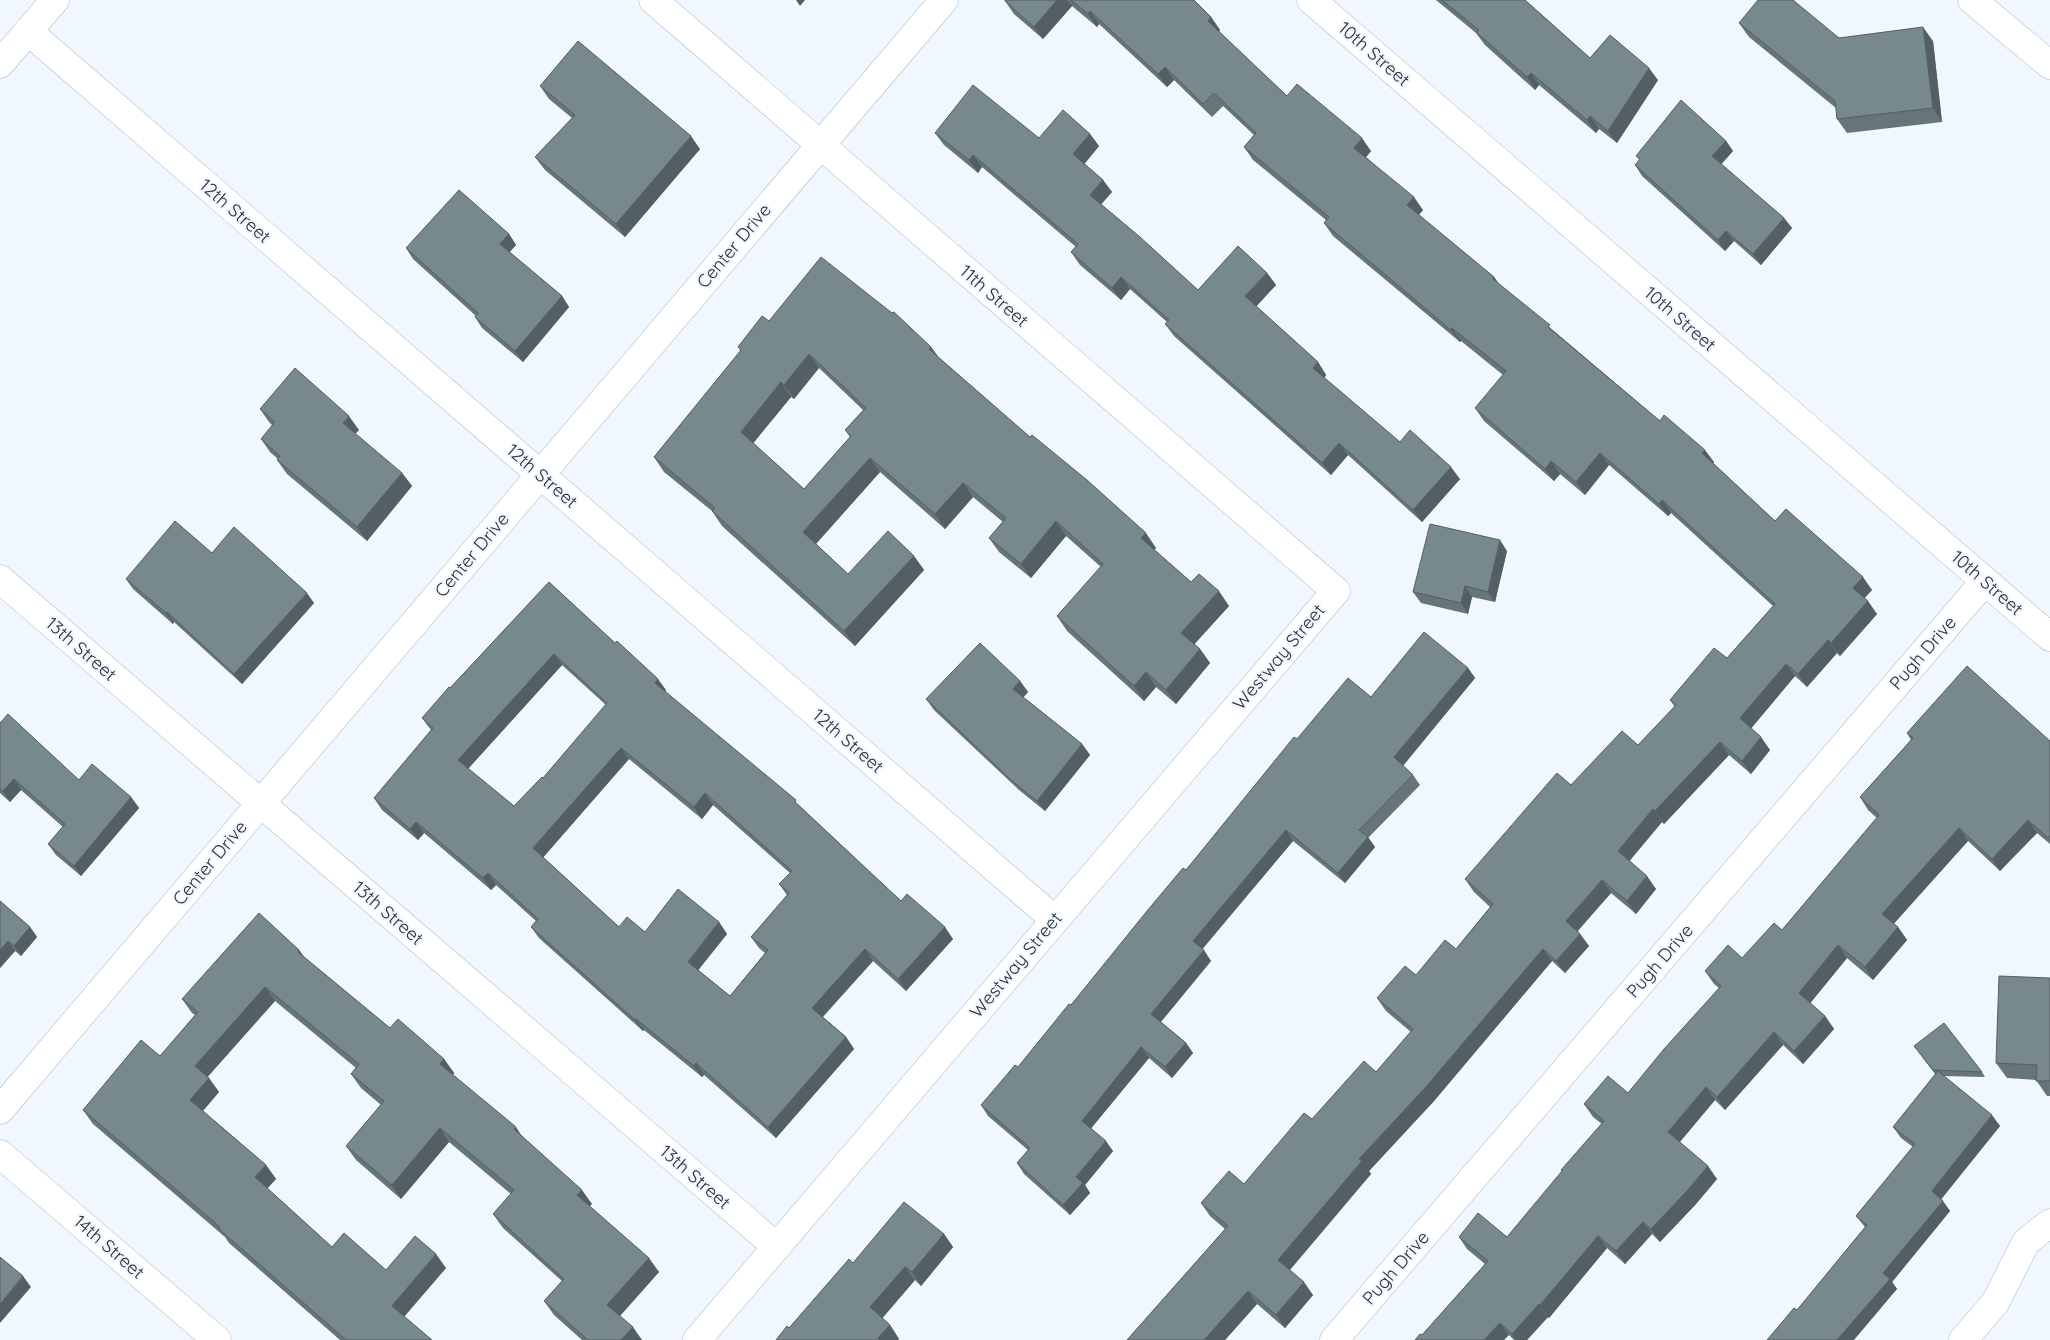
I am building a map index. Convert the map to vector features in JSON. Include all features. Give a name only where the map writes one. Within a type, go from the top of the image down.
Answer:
[{"type":"street","points":[[0,64],[55,0]]},
{"type":"street","name":"11th Street","points":[[653,0],[1336,591]]},
{"type":"street","name":"Center Drive","points":[[0,1110],[944,0]]},
{"type":"street","name":"10th Street","points":[[1311,0],[2050,637]]},
{"type":"street","points":[[1972,0],[2050,65]]},
{"type":"street","name":"12th Street","points":[[28,31],[1055,920]]},
{"type":"street","name":"13th Street","points":[[0,579],[777,1246]]},
{"type":"street","name":"Pugh Drive","points":[[1334,1340],[1985,581]]},
{"type":"street","name":"Westway Street","points":[[697,1340],[1336,591]]},
{"type":"street","name":"14th Street","points":[[0,1154],[217,1340]]},
{"type":"street","points":[[1963,1340],[1995,1303],[2026,1242],[2050,1223]]},
{"type":"building","points":[[1005,0],[1057,0],[1034,27]]},
{"type":"building","points":[[1071,0],[1194,0],[1211,17],[1208,21],[1287,96],[1297,84],[1362,138],[1354,148],[1414,197],[1407,205],[1550,325],[1548,327],[1660,421],[1664,415],[1705,450],[1702,453],[1775,521],[1786,509],[1863,577],[1853,588],[1868,601],[1831,643],[1828,640],[1798,674],[1786,664],[1740,718],[1761,737],[1742,761],[1720,742],[1655,811],[1653,809],[1618,851],[1647,876],[1627,901],[1602,880],[1566,921],[1580,934],[1556,961],[1543,949],[1425,1088],[1359,1159],[1362,1161],[1278,1260],[1304,1282],[1276,1315],[1248,1291],[1204,1340],[1127,1340],[1228,1226],[1201,1203],[1229,1171],[1244,1184],[1304,1113],[1312,1119],[1364,1061],[1376,1072],[1413,1029],[1377,998],[1405,966],[1416,975],[1445,940],[1456,949],[1493,904],[1465,879],[1557,773],[1571,785],[1622,731],[1638,745],[1676,705],[1670,700],[1714,648],[1727,658],[1775,604],[1662,500],[1659,504],[1600,453],[1576,482],[1551,461],[1545,469],[1475,408],[1506,371],[1452,328],[1451,330],[1324,223],[1329,217],[1244,147],[1256,133],[1214,93],[1203,104],[1165,67],[1158,74],[1090,11],[1088,14]]},
{"type":"building","points":[[1442,0],[1525,0],[1590,58],[1610,35],[1649,68],[1608,131],[1590,116],[1587,120],[1531,73],[1527,77],[1476,32],[1479,30]]},
{"type":"building","points":[[1758,0],[1793,0],[1839,38],[1923,27],[1933,108],[1837,119],[1835,101],[1739,23]]},
{"type":"building","points":[[578,41],[691,136],[616,224],[535,157],[575,115],[540,86]]},
{"type":"building","points":[[973,85],[1039,138],[1063,110],[1090,134],[1073,154],[1103,180],[1090,195],[1198,290],[1238,246],[1267,273],[1245,296],[1318,362],[1313,368],[1400,442],[1410,430],[1451,467],[1413,510],[1339,443],[1322,463],[1165,324],[1169,320],[1121,277],[1112,288],[1071,252],[1078,244],[973,155],[969,160],[935,133]]},
{"type":"building","points":[[1681,100],[1726,141],[1712,156],[1784,218],[1753,254],[1726,231],[1718,240],[1635,165],[1640,159],[1636,156]]},
{"type":"building","points":[[459,190],[509,234],[500,244],[562,296],[515,351],[475,317],[478,313],[406,248]]},
{"type":"building","points":[[821,257],[892,313],[894,312],[931,347],[929,349],[1030,437],[1032,435],[1087,480],[1146,533],[1141,538],[1191,582],[1199,574],[1219,591],[1181,633],[1200,649],[1166,690],[1146,672],[1134,686],[1057,616],[1103,564],[1056,521],[1021,564],[989,538],[1006,518],[963,483],[935,514],[870,458],[803,532],[848,574],[888,531],[914,556],[844,631],[712,511],[715,508],[654,457],[741,350],[738,347],[762,316],[769,321]],"holes":[[[809,354],[866,408],[845,430],[851,436],[804,489],[741,432],[781,382],[784,385]]]},
{"type":"building","points":[[295,368],[349,416],[343,423],[402,473],[357,527],[277,460],[280,456],[261,439],[275,422],[260,409]]},
{"type":"building","points":[[175,521],[212,553],[234,527],[307,593],[234,674],[167,612],[126,579]]},
{"type":"building","points":[[1430,524],[1500,540],[1488,592],[1465,586],[1461,603],[1413,592]]},
{"type":"building","points":[[549,582],[615,643],[617,641],[658,679],[655,683],[796,800],[795,802],[901,901],[907,894],[945,927],[898,979],[865,949],[812,1008],[846,1037],[768,1127],[696,1063],[694,1066],[635,1020],[531,927],[538,919],[488,873],[483,878],[416,822],[410,829],[374,798],[433,728],[422,718]],"holes":[[[554,654],[607,703],[543,778],[514,806],[458,760]],[[621,748],[694,807],[705,793],[792,871],[779,884],[789,893],[751,937],[768,950],[730,996],[688,962],[719,922],[678,889],[645,932],[627,917],[619,927],[533,848]]]},
{"type":"building","points":[[1424,632],[1468,668],[1394,757],[1413,775],[1359,830],[1368,837],[1338,873],[1286,830],[1193,941],[1204,950],[1151,1014],[1186,1043],[1165,1067],[1141,1047],[1082,1121],[1106,1141],[1076,1177],[1083,1183],[1063,1205],[1017,1163],[1030,1148],[981,1105],[1015,1065],[1018,1067],[1183,868],[1186,870],[1294,737],[1297,739],[1348,678],[1371,697]]},
{"type":"building","points":[[980,643],[1020,681],[1013,689],[1082,744],[1037,801],[1011,780],[926,699]]},
{"type":"building","points":[[1967,666],[2050,741],[2050,836],[2048,838],[2028,820],[1992,859],[1959,828],[1882,914],[1898,927],[1865,967],[1838,945],[1799,993],[1825,1016],[1794,1051],[1774,1032],[1717,1097],[1706,1087],[1668,1132],[1708,1166],[1651,1229],[1643,1222],[1616,1251],[1598,1236],[1540,1305],[1512,1334],[1500,1323],[1484,1340],[1415,1340],[1420,1334],[1422,1335],[1488,1261],[1459,1237],[1478,1213],[1507,1237],[1561,1170],[1604,1121],[1584,1104],[1608,1076],[1628,1093],[1664,1049],[1721,986],[1705,971],[1728,945],[1742,958],[1774,923],[1782,930],[1879,815],[1860,797],[1913,738],[1907,733]]},
{"type":"building","points":[[8,714],[79,780],[92,764],[131,797],[74,866],[48,844],[65,824],[14,779],[3,791],[0,789],[0,723]]},
{"type":"building","points":[[0,901],[30,927],[14,946],[8,941],[0,950]]},
{"type":"building","points":[[259,913],[299,950],[298,952],[390,1028],[398,1019],[444,1059],[440,1064],[516,1127],[514,1129],[582,1190],[577,1195],[649,1258],[607,1305],[633,1327],[621,1340],[588,1340],[544,1301],[564,1279],[493,1214],[514,1190],[440,1128],[392,1185],[346,1146],[384,1101],[351,1074],[359,1064],[265,987],[195,1066],[209,1078],[190,1100],[266,1165],[255,1177],[332,1247],[344,1233],[386,1270],[415,1236],[436,1254],[392,1306],[432,1340],[346,1340],[219,1229],[220,1227],[83,1110],[141,1040],[160,1056],[198,1012],[182,999]]},
{"type":"building","points":[[1999,976],[2050,978],[2050,1081],[2036,1081],[2037,1065],[1996,1063]]},
{"type":"building","points":[[1944,1023],[1982,1072],[1933,1070],[1914,1046]]},
{"type":"building","points":[[1938,1071],[1992,1115],[1932,1191],[1943,1201],[1883,1273],[1890,1279],[1837,1340],[1767,1340],[1794,1308],[1797,1310],[1867,1225],[1856,1216],[1915,1144],[1893,1127]]},
{"type":"building","points":[[904,1202],[944,1234],[912,1272],[905,1267],[870,1307],[890,1325],[878,1338],[880,1340],[776,1340],[787,1326],[789,1328],[849,1259],[853,1263]]},
{"type":"building","points":[[0,1257],[23,1276],[0,1304]]}]
